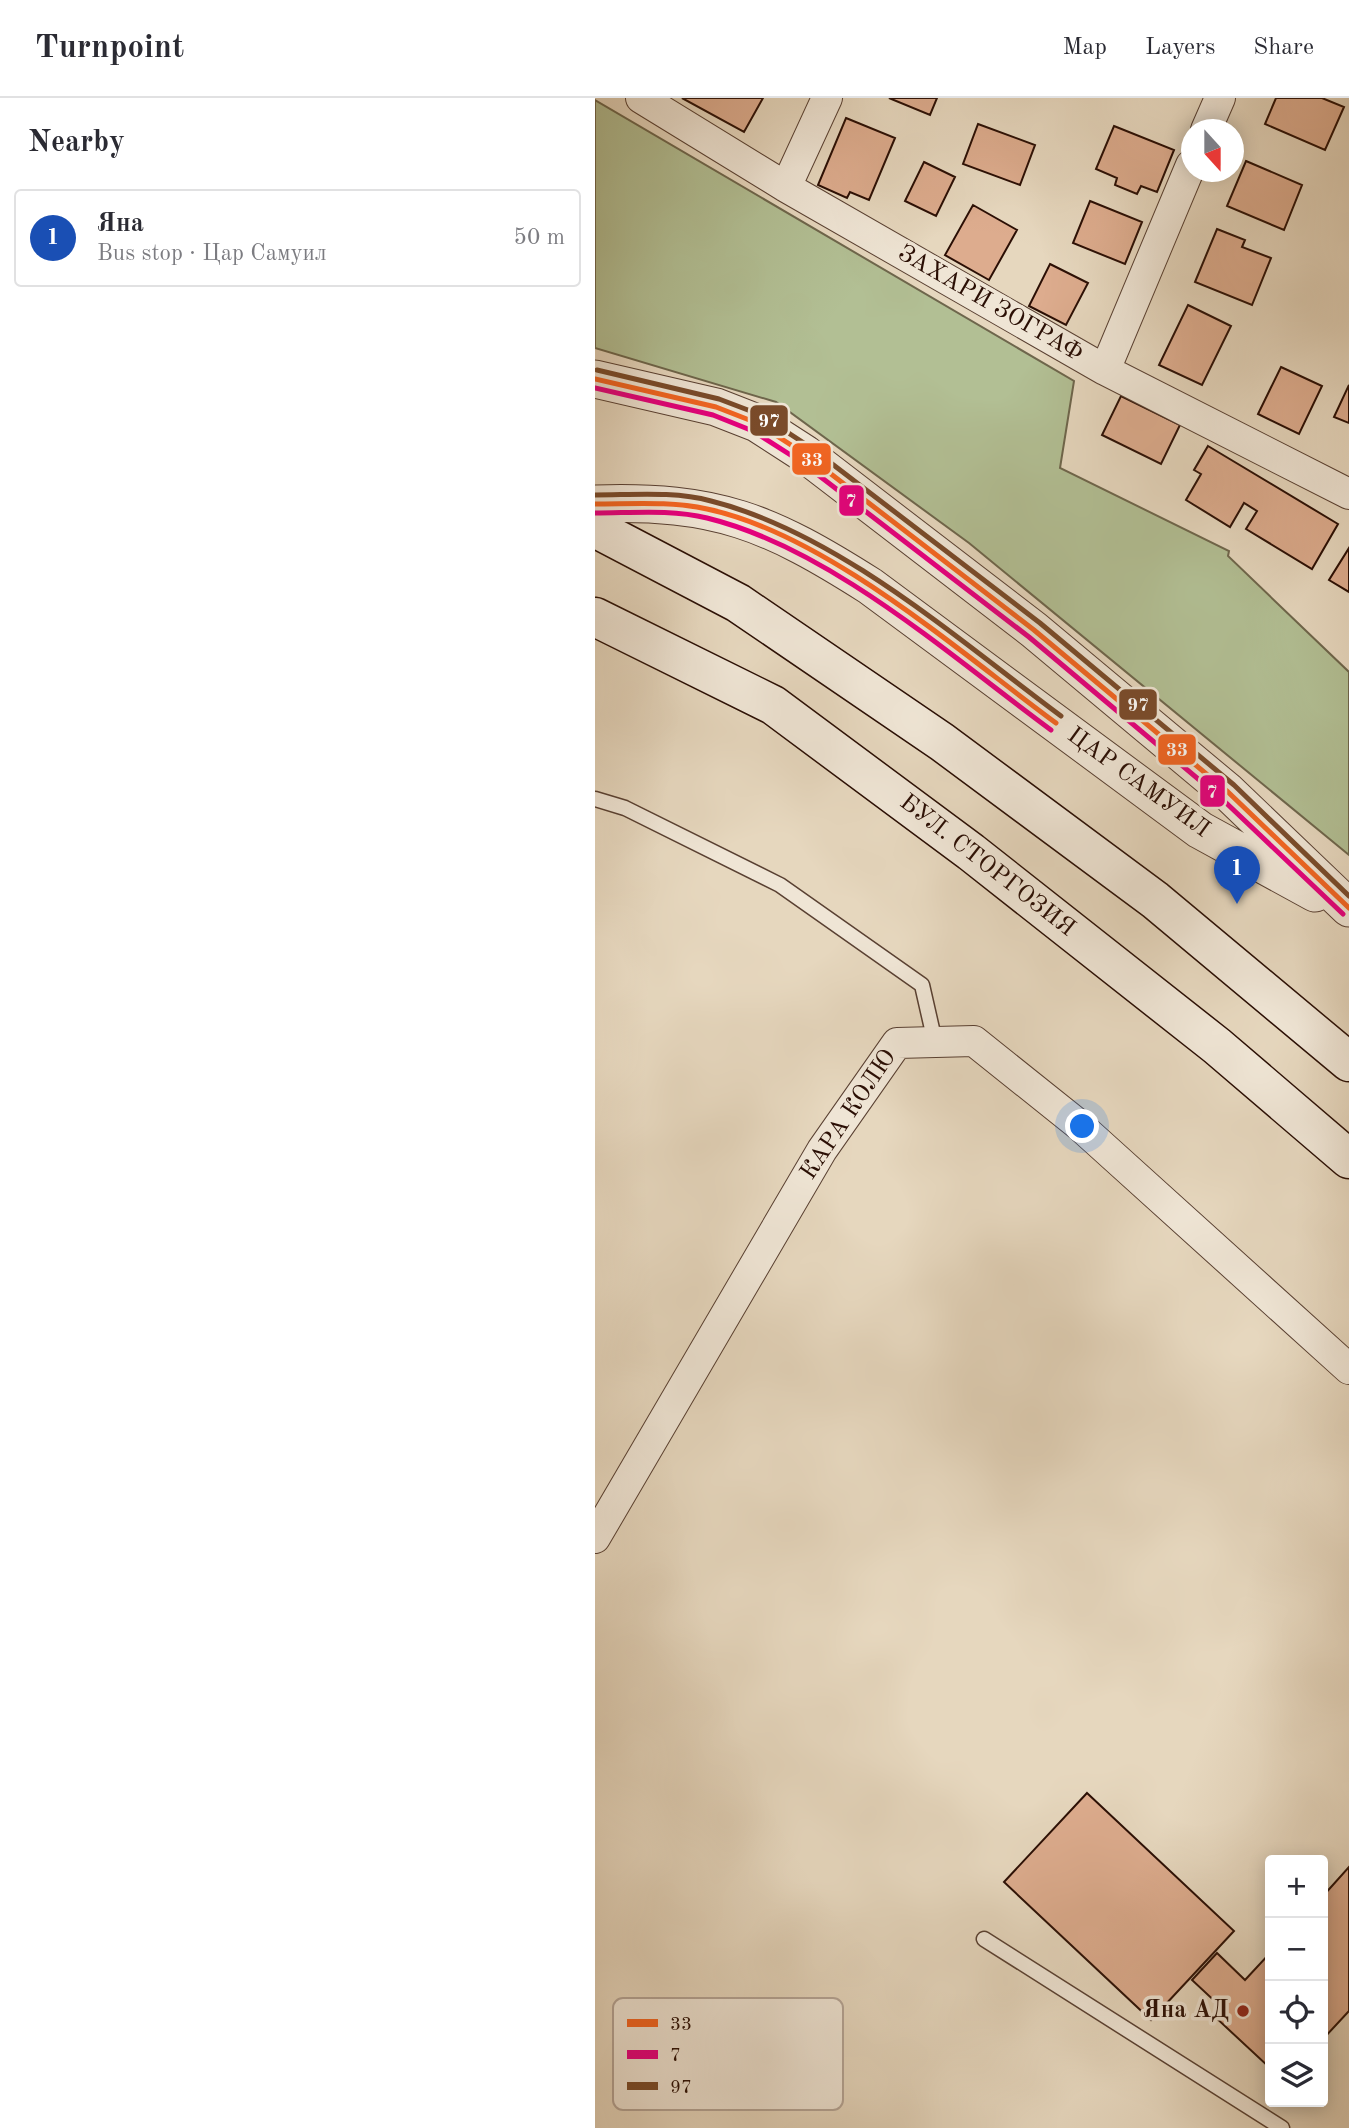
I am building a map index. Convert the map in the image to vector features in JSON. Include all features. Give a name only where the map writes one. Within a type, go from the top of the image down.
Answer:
[{"type":"main road","points":[[595,528],[738,603],[942,742],[1155,901],[1349,1062]]},
{"type":"main road","name":"БУЛ. СТОРГОЗИЯ","points":[[595,617],[773,705],[1069,929],[1217,1046],[1349,1159]]},
{"type":"street","name":"ЗАХАРИ ЗОГРАФ","points":[[641,98],[786,187],[1105,370],[1349,494]]},
{"type":"street","points":[[786,187],[827,98]]},
{"type":"street","points":[[1211,119],[1220,98]]},
{"type":"street","points":[[1105,370],[1185,182]]},
{"type":"street","name":"ЦАР САМУИЛ","points":[[595,379],[716,407],[757,423],[805,454],[1034,630],[1228,792],[1349,909]]},
{"type":"street","name":"ЦАР САМУИЛ","points":[[595,504],[684,506],[743,519],[777,531],[870,586],[1200,830],[1349,909]]},
{"type":"street","name":"КАРА КОЛЮ","points":[[595,1538],[822,1150],[897,1043],[974,1041],[1079,1125],[1349,1369]]},
{"type":"lane","points":[[595,799],[625,808],[780,885],[922,985],[935,1042]]},
{"type":"lane","points":[[984,1939],[1282,2128]]},
{"type":"green space","points":[[595,100],[1074,381],[1060,468],[1229,551],[1228,556],[1349,672],[1349,855],[969,543],[776,402],[595,348]]},
{"type":"building","points":[[682,98],[763,98],[744,132]]},
{"type":"building","points":[[889,98],[937,98],[930,115]]},
{"type":"building","points":[[1276,98],[1322,98],[1344,107],[1325,150],[1265,124]]},
{"type":"building","points":[[846,118],[895,138],[869,200],[850,192],[847,198],[818,185]]},
{"type":"building","points":[[978,124],[1035,145],[1020,185],[963,164]]},
{"type":"building","points":[[1114,126],[1174,150],[1157,192],[1141,186],[1137,194],[1115,185],[1117,178],[1096,169]]},
{"type":"building","points":[[1246,161],[1302,185],[1284,230],[1227,206],[1237,182],[1244,182]]},
{"type":"building","points":[[924,162],[955,177],[936,216],[905,201]]},
{"type":"building","points":[[1090,201],[1142,222],[1125,264],[1073,243]]},
{"type":"building","points":[[973,205],[1017,230],[989,280],[945,255]]},
{"type":"building","points":[[1217,229],[1245,240],[1242,247],[1271,258],[1252,305],[1195,282]]},
{"type":"building","points":[[1050,264],[1088,283],[1066,325],[1029,306]]},
{"type":"building","points":[[1188,305],[1231,326],[1202,385],[1159,365]]},
{"type":"building","points":[[1281,367],[1322,386],[1299,434],[1258,414]]},
{"type":"building","points":[[1349,385],[1349,423],[1334,417]]},
{"type":"building","points":[[1121,396],[1180,425],[1161,464],[1102,435]]},
{"type":"building","points":[[1208,446],[1338,524],[1312,569],[1246,529],[1257,511],[1244,503],[1230,527],[1186,500],[1201,474],[1194,470]]},
{"type":"building","points":[[1349,548],[1349,592],[1329,580]]},
{"type":"building","points":[[1087,1793],[1234,1931],[1151,2020],[1004,1882]]},
{"type":"building","points":[[1349,1867],[1349,2011],[1328,2034],[1328,1918],[1328,1890]]},
{"type":"building","name":"Яна АД","points":[[1217,1953],[1245,1980],[1265,1958],[1265,2063],[1213,2015],[1220,2006],[1192,1980]]},
{"type":"transit line","name":"97","points":[[597,370],[719,399],[761,415],[810,447],[1040,623],[1234,785],[1349,896]]},
{"type":"transit line","name":"33","points":[[595,379],[716,407],[757,423],[805,454],[1034,630],[1228,792],[1349,908]]},
{"type":"transit line","name":"7","points":[[595,388],[713,415],[753,431],[800,461],[1029,637],[1222,799],[1343,914]]},
{"type":"transit line","name":"97","points":[[595,495],[653,494],[697,498],[758,516],[805,537],[895,592],[1061,716]]},
{"type":"transit line","name":"33","points":[[595,504],[693,506],[752,522],[798,543],[889,598],[1056,723]]},
{"type":"transit line","name":"7","points":[[595,513],[651,512],[693,515],[753,533],[798,553],[887,607],[1051,730]]},
{"type":"place","name":"Яна","points":[[1237,904]]},
{"type":"place","name":"Яна АД","points":[[1243,2011]]}]
